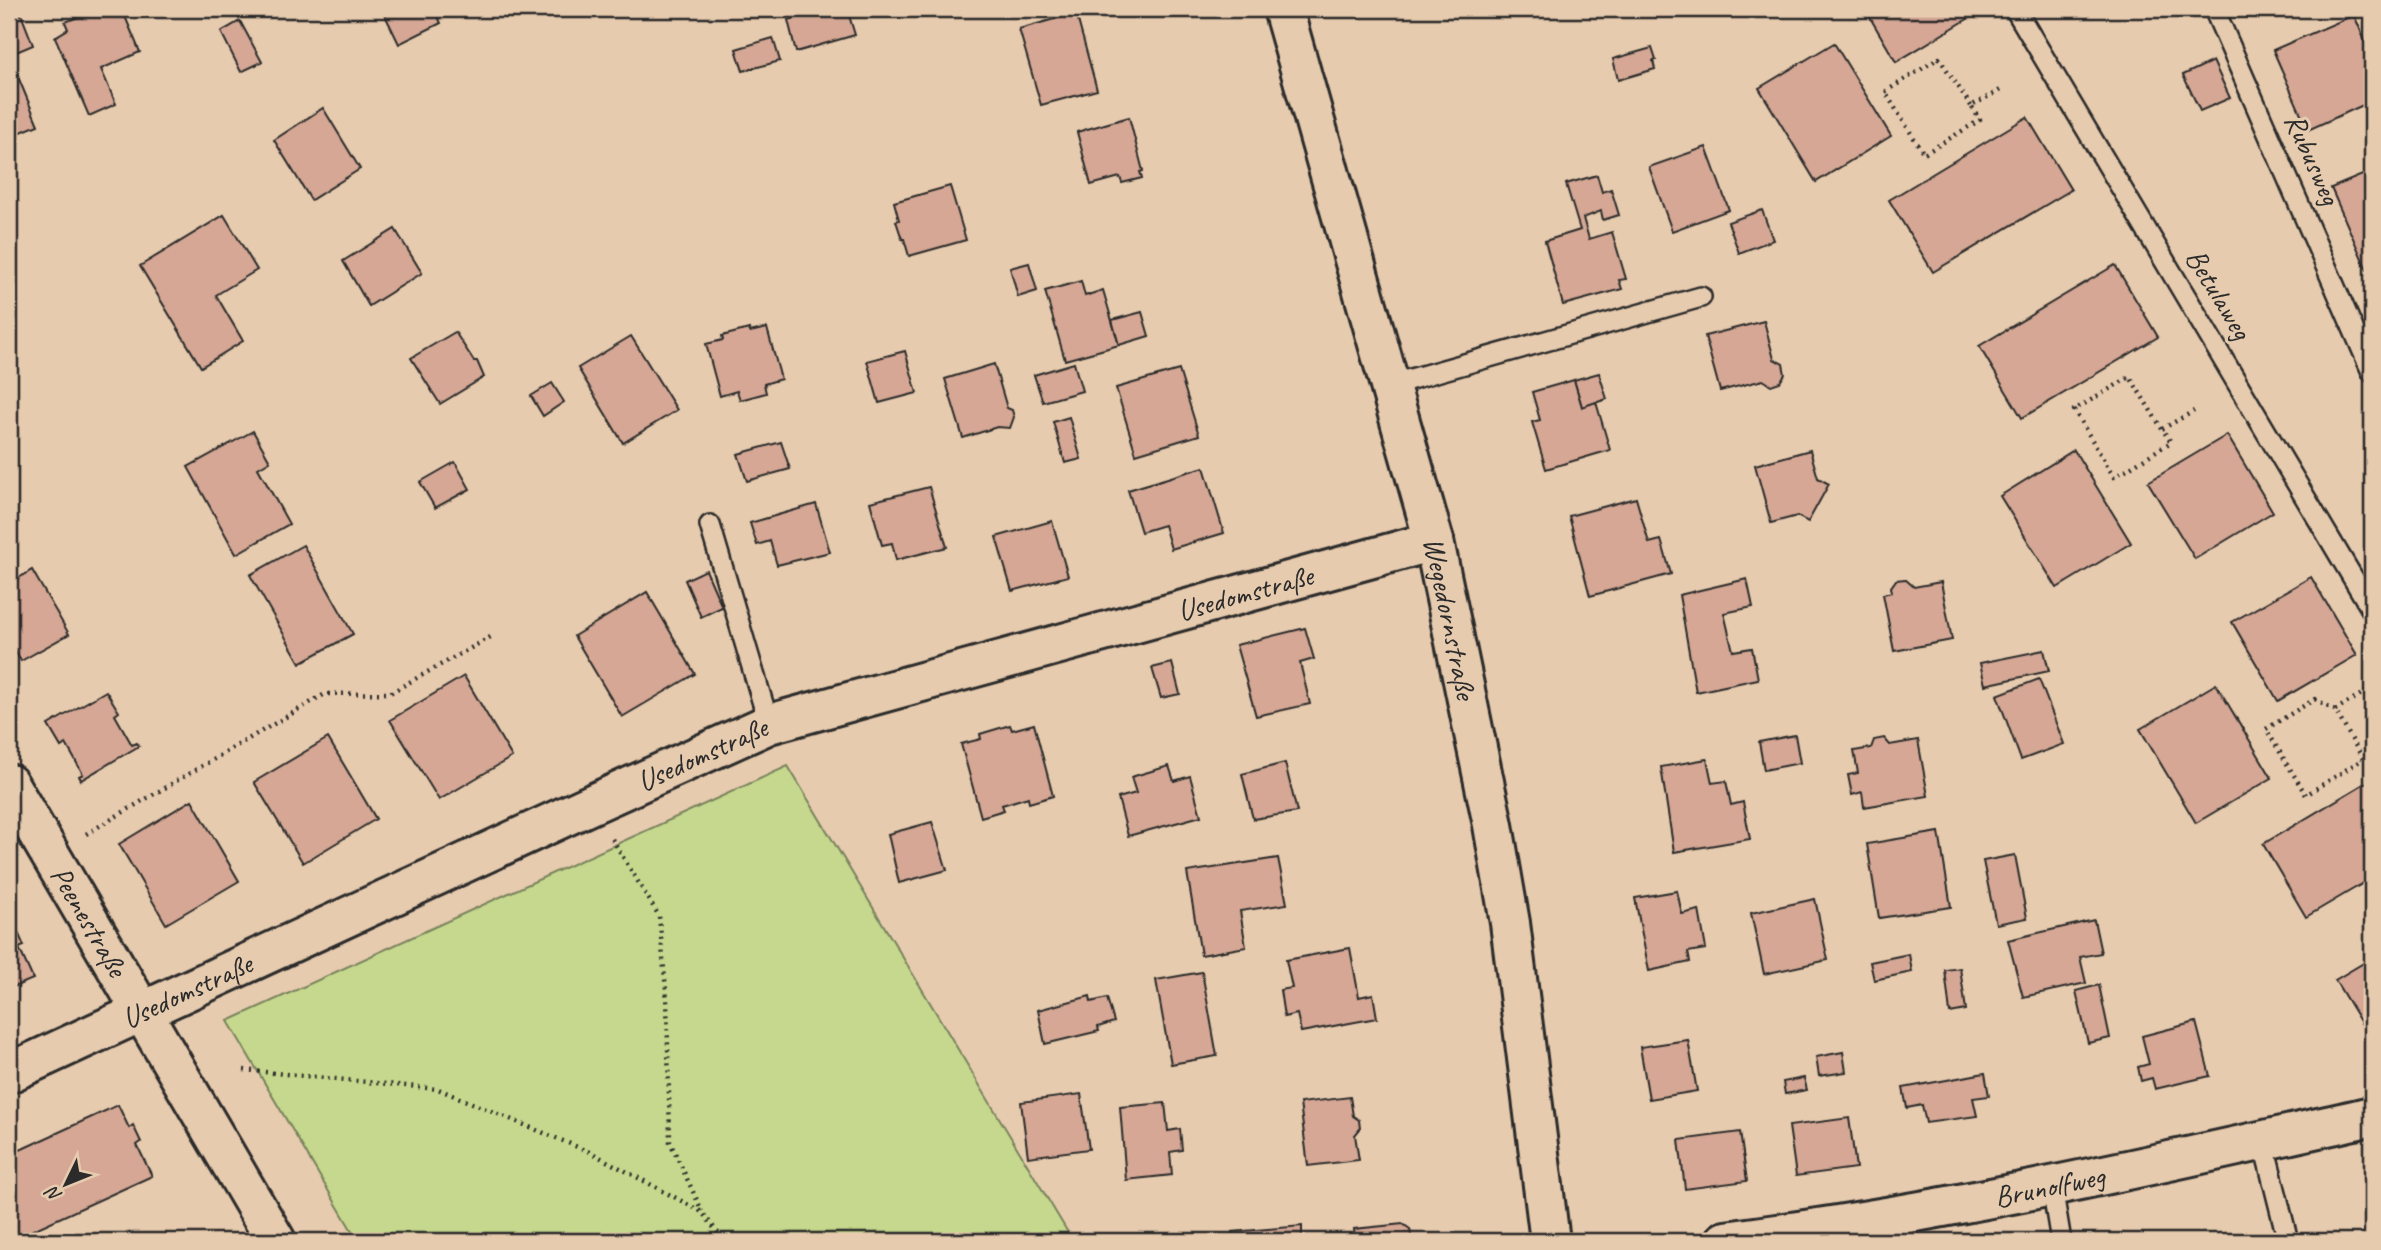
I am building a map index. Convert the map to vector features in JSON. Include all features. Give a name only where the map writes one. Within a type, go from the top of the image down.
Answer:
[{"type":"street","name":"Wegedornstraße","points":[[1283,9],[1434,541],[1491,813],[1510,923],[1550,1241]]},
{"type":"street","name":"Usedomstraße","points":[[9,1073],[769,724],[1434,541]]},
{"type":"street","name":"Peenestraße","points":[[9,784],[276,1241]]},
{"type":"street","name":"Brunolfweg","points":[[1725,1241],[1819,1230],[2052,1187],[2372,1116]]},
{"type":"lane","name":"Betulaweg","points":[[2015,9],[2372,610]]},
{"type":"lane","name":"Rubusweg","points":[[2214,9],[2372,372]]},
{"type":"lane","points":[[1390,385],[1701,297]]},
{"type":"lane","points":[[710,525],[769,724]]},
{"type":"lane","points":[[2263,1142],[2288,1241]]},
{"type":"lane","points":[[2052,1187],[2061,1241]]},
{"type":"path","points":[[1939,58],[1971,106],[1980,120],[1924,155],[1885,92],[1939,58]]},
{"type":"path","points":[[1971,106],[2004,88]]},
{"type":"path","points":[[2130,377],[2162,429],[2171,442],[2114,477],[2074,410],[2130,377]]},
{"type":"path","points":[[2162,429],[2194,411]]},
{"type":"path","points":[[85,835],[325,694],[390,693],[494,635]]},
{"type":"path","points":[[2334,710],[2372,688]]},
{"type":"path","points":[[2315,699],[2334,710],[2363,759],[2306,794],[2266,729],[2315,699]]},
{"type":"path","points":[[612,839],[659,916],[667,1000],[670,1142],[702,1212],[724,1241]]},
{"type":"path","points":[[244,1070],[438,1089],[592,1153],[702,1212]]},
{"type":"green space","points":[[788,766],[1073,1241],[358,1241],[228,1021]]},
{"type":"building","points":[[9,9],[19,9],[33,45],[9,55]]},
{"type":"building","points":[[99,9],[122,9],[140,52],[101,69],[116,104],[89,116],[55,37],[68,29],[65,22]]},
{"type":"building","points":[[382,9],[434,9],[441,23],[399,44]]},
{"type":"building","points":[[830,9],[847,9],[855,35],[796,52],[788,20]]},
{"type":"building","points":[[1865,9],[1973,9],[1976,14],[1896,62]]},
{"type":"building","points":[[1076,13],[1097,90],[1041,105],[1019,29]]},
{"type":"building","points":[[2354,15],[2372,57],[2372,101],[2308,130],[2273,50]]},
{"type":"building","points":[[240,21],[262,62],[241,72],[221,32]]},
{"type":"building","points":[[773,38],[780,61],[743,71],[736,49]]},
{"type":"building","points":[[1834,43],[1891,136],[1816,182],[1759,88]]},
{"type":"building","points":[[1652,48],[1656,60],[1653,61],[1655,69],[1618,80],[1613,59]]},
{"type":"building","points":[[9,55],[38,125],[9,137]]},
{"type":"building","points":[[2213,61],[2230,98],[2200,111],[2183,75]]},
{"type":"building","points":[[323,108],[360,169],[311,200],[274,140]]},
{"type":"building","points":[[1129,117],[1143,171],[1140,172],[1142,178],[1122,183],[1120,177],[1091,185],[1077,132]]},
{"type":"building","points":[[2027,117],[2071,190],[1933,272],[1889,200]]},
{"type":"building","points":[[1706,147],[1729,210],[1672,231],[1649,167]]},
{"type":"building","points":[[2372,171],[2372,268],[2367,270],[2331,188]]},
{"type":"building","points":[[1597,175],[1602,192],[1611,189],[1619,215],[1603,220],[1601,211],[1583,218],[1589,239],[1612,232],[1626,279],[1619,280],[1622,289],[1563,305],[1545,241],[1580,230],[1566,184]]},
{"type":"building","points":[[950,186],[966,240],[909,256],[896,221],[899,220],[894,202]]},
{"type":"building","points":[[1762,210],[1773,240],[1739,253],[1728,222]]},
{"type":"building","points":[[224,215],[257,270],[216,295],[243,341],[201,367],[140,266]]},
{"type":"building","points":[[395,229],[422,273],[369,306],[343,261]]},
{"type":"building","points":[[1029,263],[1037,291],[1018,297],[1010,268]]},
{"type":"building","points":[[2115,265],[2158,337],[2022,418],[1979,346]]},
{"type":"building","points":[[1081,281],[1085,296],[1103,290],[1119,345],[1065,360],[1045,291]]},
{"type":"building","points":[[1142,312],[1149,336],[1119,345],[1112,320]]},
{"type":"building","points":[[1764,321],[1774,359],[1783,364],[1785,374],[1780,382],[1771,385],[1763,380],[1720,391],[1705,336]]},
{"type":"building","points":[[767,328],[781,379],[764,384],[766,393],[740,400],[737,391],[720,396],[706,344],[723,340],[722,336],[749,329],[750,332]]},
{"type":"building","points":[[455,332],[474,361],[477,361],[484,377],[440,404],[411,358]]},
{"type":"building","points":[[631,336],[677,410],[623,443],[578,368]]},
{"type":"building","points":[[905,351],[917,393],[879,403],[867,361]]},
{"type":"building","points":[[1074,363],[1082,391],[1043,402],[1034,375]]},
{"type":"building","points":[[994,364],[1007,408],[1012,410],[1014,417],[1010,428],[997,427],[963,438],[945,379]]},
{"type":"building","points":[[1179,370],[1199,435],[1136,454],[1116,388]]},
{"type":"building","points":[[1599,373],[1607,399],[1582,407],[1574,380]]},
{"type":"building","points":[[1574,380],[1582,407],[1596,402],[1610,450],[1546,469],[1532,422],[1540,420],[1532,392]]},
{"type":"building","points":[[552,383],[564,402],[543,416],[531,396]]},
{"type":"building","points":[[1069,417],[1081,459],[1065,463],[1053,422]]},
{"type":"building","points":[[253,431],[270,461],[258,468],[289,524],[236,554],[188,467]]},
{"type":"building","points":[[2227,435],[2273,512],[2195,559],[2148,482]]},
{"type":"building","points":[[781,442],[790,469],[747,481],[738,454]]},
{"type":"building","points":[[1810,450],[1818,478],[1829,484],[1808,522],[1797,516],[1771,523],[1755,465]]},
{"type":"building","points":[[2074,450],[2131,543],[2057,588],[2000,496]]},
{"type":"building","points":[[455,462],[470,489],[435,508],[420,482]]},
{"type":"building","points":[[1204,467],[1224,533],[1171,549],[1164,525],[1141,532],[1128,490]]},
{"type":"building","points":[[929,487],[947,547],[896,560],[892,543],[882,545],[870,502]]},
{"type":"building","points":[[1636,498],[1649,543],[1661,540],[1671,574],[1590,596],[1569,516]]},
{"type":"building","points":[[816,504],[830,552],[777,565],[770,541],[757,545],[750,523]]},
{"type":"building","points":[[1052,521],[1068,576],[1012,591],[996,537]]},
{"type":"building","points":[[303,545],[353,634],[300,663],[250,575]]},
{"type":"building","points":[[32,570],[69,634],[21,661],[9,640],[9,584]]},
{"type":"building","points":[[706,570],[722,607],[701,617],[685,580]]},
{"type":"building","points":[[2311,577],[2357,655],[2278,701],[2232,622]]},
{"type":"building","points":[[1747,579],[1753,607],[1724,613],[1733,651],[1752,648],[1758,679],[1696,692],[1679,595]]},
{"type":"building","points":[[1905,579],[1914,587],[1941,582],[1952,640],[1894,651],[1883,594],[1892,592],[1891,587],[1896,580]]},
{"type":"building","points":[[647,592],[695,674],[622,717],[574,636]]},
{"type":"building","points":[[1305,628],[1314,659],[1300,663],[1310,704],[1256,716],[1236,645]]},
{"type":"building","points":[[2044,650],[2049,671],[1985,685],[1980,663]]},
{"type":"building","points":[[1172,663],[1180,694],[1161,698],[1152,668]]},
{"type":"building","points":[[464,676],[512,757],[439,800],[390,720]]},
{"type":"building","points":[[2039,679],[2064,744],[2021,760],[1997,695]]},
{"type":"building","points":[[2216,684],[2272,778],[2196,823],[2140,729]]},
{"type":"building","points":[[106,691],[119,712],[115,715],[132,745],[137,743],[139,746],[81,780],[79,776],[83,774],[66,744],[61,747],[48,725]]},
{"type":"building","points":[[1034,724],[1053,796],[1029,803],[1028,797],[1002,805],[1004,810],[981,817],[961,744],[981,739],[980,734],[1010,725],[1012,730]]},
{"type":"building","points":[[1795,735],[1800,763],[1764,770],[1759,742]]},
{"type":"building","points":[[328,738],[376,819],[303,863],[254,782]]},
{"type":"building","points":[[1884,738],[1890,745],[1918,740],[1928,796],[1864,807],[1862,792],[1852,795],[1848,775],[1858,773],[1854,751],[1871,748],[1874,740]]},
{"type":"building","points":[[1707,759],[1712,783],[1726,781],[1731,805],[1743,802],[1750,839],[1674,852],[1661,767]]},
{"type":"building","points":[[1285,763],[1297,812],[1253,819],[1242,774]]},
{"type":"building","points":[[1169,766],[1174,781],[1190,776],[1201,816],[1128,836],[1118,798],[1136,793],[1131,777]]},
{"type":"building","points":[[2372,779],[2372,878],[2306,917],[2263,844]]},
{"type":"building","points":[[192,800],[239,881],[166,924],[119,844]]},
{"type":"building","points":[[932,822],[947,870],[899,883],[888,834]]},
{"type":"building","points":[[1939,832],[1951,907],[1879,918],[1867,844]]},
{"type":"building","points":[[2015,855],[2027,918],[1996,924],[1983,861]]},
{"type":"building","points":[[1278,858],[1287,904],[1240,911],[1246,947],[1201,955],[1187,872]]},
{"type":"building","points":[[1677,891],[1682,914],[1699,910],[1706,949],[1688,952],[1690,962],[1649,971],[1635,898]]},
{"type":"building","points":[[1815,899],[1828,960],[1764,974],[1751,913]]},
{"type":"building","points":[[2094,920],[2101,953],[2080,957],[2086,983],[2023,997],[2008,940]]},
{"type":"building","points":[[9,925],[12,932],[17,930],[24,946],[19,948],[33,979],[9,989]]},
{"type":"building","points":[[1350,948],[1359,997],[1373,994],[1377,1018],[1301,1032],[1297,1014],[1284,1017],[1280,990],[1292,988],[1286,960]]},
{"type":"building","points":[[1909,954],[1912,972],[1874,980],[1870,962]]},
{"type":"building","points":[[2372,958],[2372,1041],[2335,980]]},
{"type":"building","points":[[1960,968],[1966,1010],[1950,1013],[1945,970]]},
{"type":"building","points":[[1202,972],[1217,1056],[1171,1064],[1156,980]]},
{"type":"building","points":[[2099,985],[2110,1038],[2088,1043],[2076,991]]},
{"type":"building","points":[[1090,996],[1091,1002],[1107,998],[1114,1022],[1098,1027],[1099,1031],[1045,1044],[1038,1010]]},
{"type":"building","points":[[2196,1022],[2210,1076],[2155,1089],[2152,1078],[2141,1081],[2138,1067],[2149,1064],[2142,1036]]},
{"type":"building","points":[[1688,1040],[1697,1091],[1649,1099],[1640,1047]]},
{"type":"building","points":[[1843,1052],[1846,1072],[1819,1076],[1816,1057]]},
{"type":"building","points":[[1985,1073],[1989,1096],[1973,1098],[1977,1116],[1926,1123],[1922,1105],[1907,1108],[1903,1088]]},
{"type":"building","points":[[1804,1078],[1807,1090],[1785,1094],[1783,1082]]},
{"type":"building","points":[[1081,1094],[1089,1149],[1028,1157],[1021,1102]]},
{"type":"building","points":[[1350,1097],[1353,1116],[1359,1120],[1360,1129],[1355,1135],[1359,1160],[1308,1166],[1300,1103]]},
{"type":"building","points":[[1165,1103],[1168,1131],[1180,1129],[1182,1150],[1170,1152],[1172,1175],[1126,1180],[1120,1107]]},
{"type":"building","points":[[118,1105],[129,1128],[133,1125],[141,1142],[137,1145],[152,1176],[9,1241],[9,1155]]},
{"type":"building","points":[[1849,1118],[1856,1168],[1796,1176],[1789,1126]]},
{"type":"building","points":[[1740,1132],[1747,1181],[1685,1189],[1679,1140]]},
{"type":"building","points":[[1403,1224],[1410,1229],[1412,1241],[1355,1241],[1354,1229]]},
{"type":"building","points":[[1302,1226],[1302,1241],[1233,1241],[1232,1232]]}]
